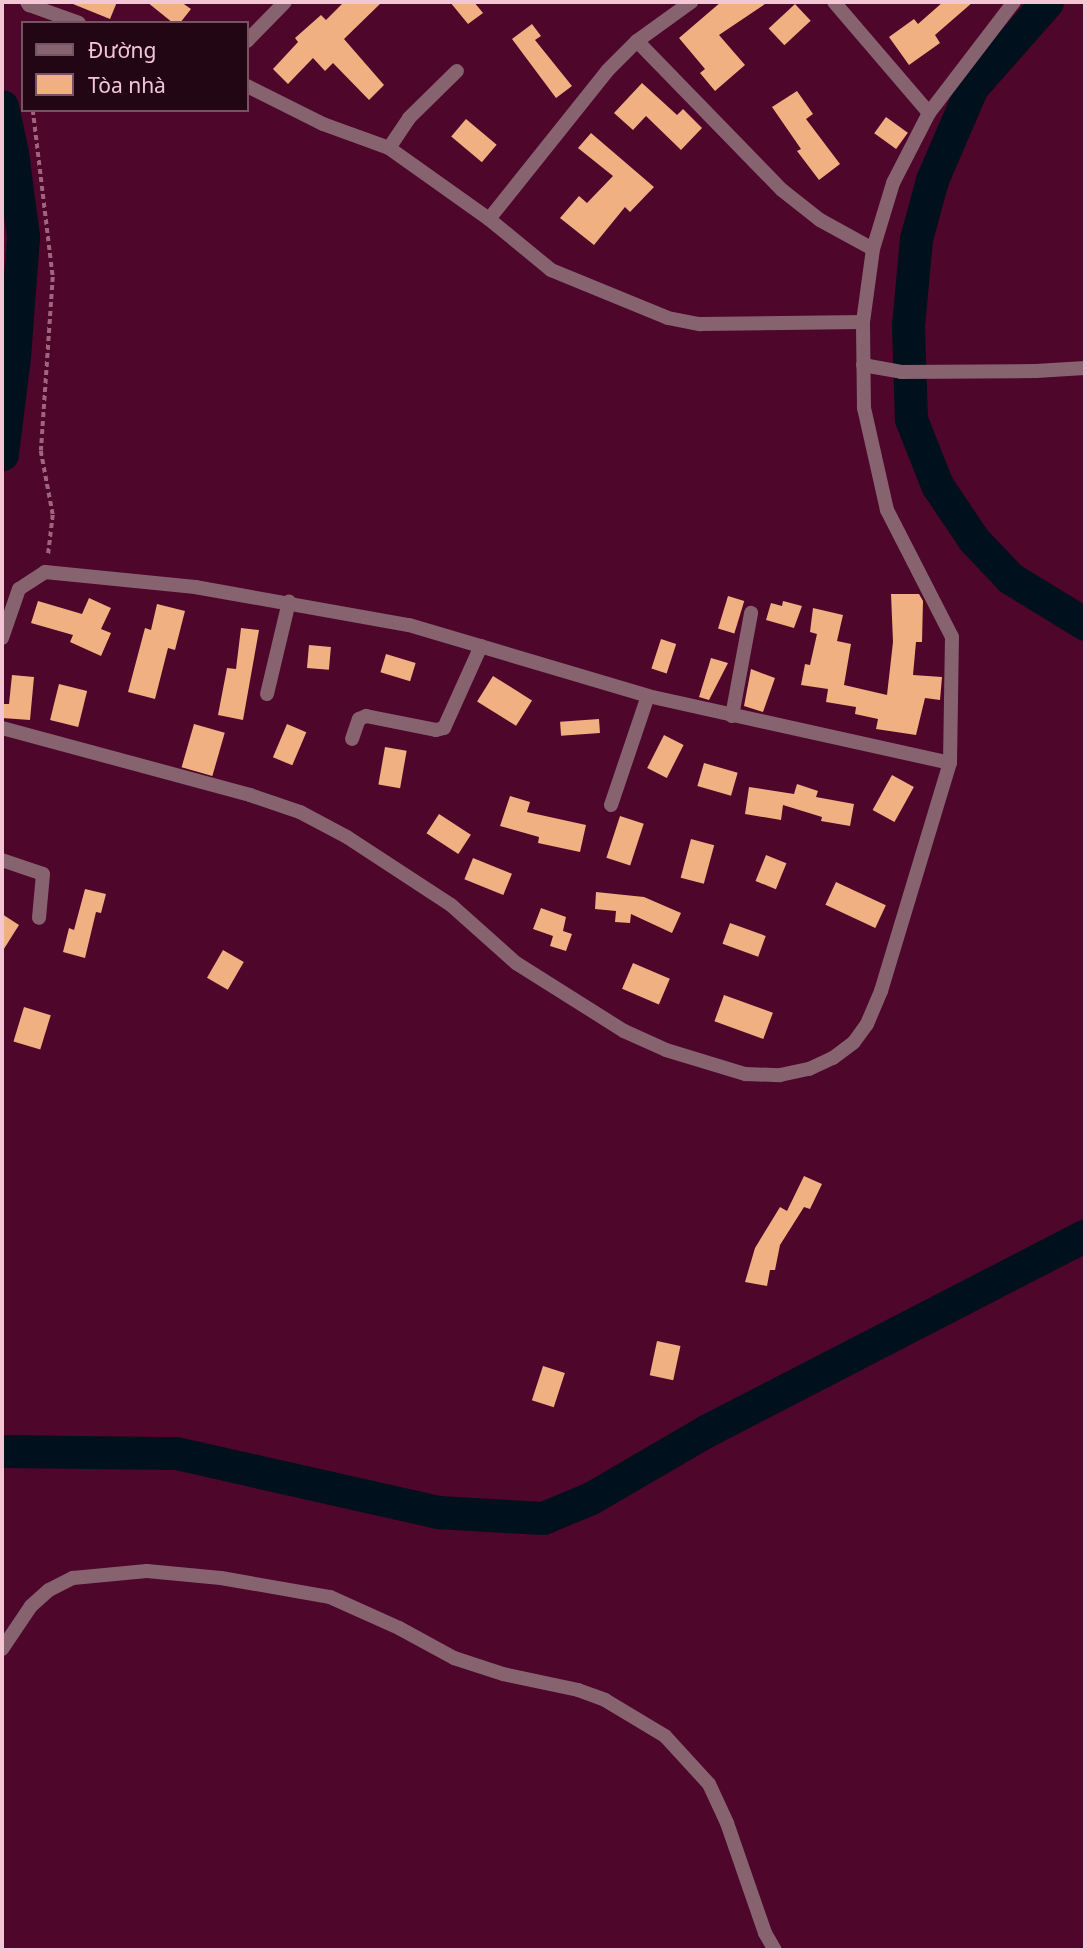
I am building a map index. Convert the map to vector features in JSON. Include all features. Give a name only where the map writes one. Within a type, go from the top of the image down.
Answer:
[{"type":"street","points":[[27,2],[73,21]]},
{"type":"street","points":[[248,40],[285,2]]},
{"type":"street","points":[[489,219],[607,71],[637,41],[691,2]]},
{"type":"street","points":[[834,2],[929,113]]},
{"type":"street","points":[[2,728],[250,794],[300,813],[347,837],[451,905],[516,962],[624,1031],[677,1054],[745,1074],[780,1075],[808,1069],[833,1058],[854,1042],[867,1024],[881,991],[950,763],[952,637],[887,510],[864,408],[863,323],[873,248],[893,183],[929,113],[1012,3]]},
{"type":"street","points":[[637,41],[782,190],[820,220],[873,248]]},
{"type":"street","points":[[389,148],[409,118],[457,71]]},
{"type":"street","points":[[248,86],[323,124],[389,148],[489,219],[551,270],[668,318],[701,324],[863,323]]},
{"type":"street","points":[[863,365],[901,372],[1085,368]]},
{"type":"street","points":[[2,638],[19,589],[46,572],[195,587],[409,625],[648,696],[950,763]]},
{"type":"street","points":[[267,694],[289,602]]},
{"type":"street","points":[[732,716],[751,613]]},
{"type":"street","points":[[352,739],[359,719],[366,716],[436,730],[444,728],[481,646]]},
{"type":"street","points":[[611,805],[648,696]]},
{"type":"street","points":[[2,860],[43,874],[39,918]]},
{"type":"street","points":[[2,1648],[31,1606],[48,1590],[73,1578],[147,1570],[220,1578],[330,1597],[399,1628],[454,1658],[503,1674],[578,1690],[605,1700],[665,1736],[709,1784],[727,1823],[765,1933],[775,1950]]},
{"type":"path","points":[[33,112],[53,277],[41,451],[53,515],[46,572]]},
{"type":"building","points":[[68,2],[117,2],[110,19]]},
{"type":"building","points":[[147,2],[181,2],[191,9],[182,21],[171,21]]},
{"type":"building","points":[[344,2],[382,2],[344,39],[384,85],[369,100],[333,63],[325,71],[313,58],[288,84],[273,69],[298,42],[295,38],[321,15],[326,20]]},
{"type":"building","points":[[450,2],[474,2],[483,13],[468,24]]},
{"type":"building","points":[[721,2],[768,2],[719,35],[745,65],[715,91],[700,73],[705,69],[679,38]]},
{"type":"building","points":[[943,2],[973,2],[935,35],[940,43],[909,65],[889,37],[914,19],[918,24]]},
{"type":"building","points":[[795,4],[811,21],[784,45],[769,29]]},
{"type":"building","points":[[532,24],[541,36],[535,40],[572,86],[556,98],[512,39]]},
{"type":"building","points":[[642,83],[677,115],[683,109],[702,128],[681,150],[646,116],[633,130],[614,113]]},
{"type":"building","points":[[797,91],[813,114],[806,119],[840,164],[819,180],[797,151],[801,149],[772,107]]},
{"type":"building","points":[[886,117],[908,133],[896,149],[874,133]]},
{"type":"building","points":[[466,119],[497,145],[482,162],[451,137]]},
{"type":"building","points":[[591,133],[654,187],[630,212],[625,207],[594,245],[560,218],[579,196],[587,203],[613,176],[578,148]]},
{"type":"building","points":[[891,594],[919,594],[923,601],[922,642],[916,642],[913,675],[942,677],[940,700],[925,698],[916,735],[876,729],[878,719],[855,714],[856,707],[826,702],[828,689],[801,685],[805,664],[810,665],[817,634],[810,632],[813,608],[843,615],[837,641],[851,644],[844,685],[887,695],[893,642]]},
{"type":"building","points":[[728,596],[744,601],[734,633],[718,629]]},
{"type":"building","points":[[89,598],[111,608],[101,629],[111,633],[101,656],[70,642],[73,635],[31,623],[38,601],[82,614]]},
{"type":"building","points":[[783,601],[802,606],[794,628],[766,620],[771,603],[782,606]]},
{"type":"building","points":[[157,604],[185,611],[175,650],[168,648],[155,699],[128,692],[145,628],[151,630]]},
{"type":"building","points":[[241,628],[259,630],[243,720],[218,715],[227,668],[236,669]]},
{"type":"building","points":[[661,639],[676,644],[667,673],[651,668]]},
{"type":"building","points":[[309,645],[331,647],[329,670],[307,668]]},
{"type":"building","points":[[386,654],[416,663],[410,681],[380,672]]},
{"type":"building","points":[[711,658],[728,663],[709,700],[699,697]]},
{"type":"building","points":[[751,669],[775,678],[763,712],[744,706]]},
{"type":"building","points":[[12,675],[34,677],[30,720],[2,718],[2,704],[9,704]]},
{"type":"building","points":[[493,676],[532,700],[516,726],[477,701]]},
{"type":"building","points":[[59,684],[87,691],[78,727],[50,720]]},
{"type":"building","points":[[599,719],[600,733],[561,736],[560,722]]},
{"type":"building","points":[[194,724],[225,733],[212,776],[182,767]]},
{"type":"building","points":[[287,724],[306,732],[292,765],[273,757]]},
{"type":"building","points":[[664,735],[684,745],[667,778],[647,768]]},
{"type":"building","points":[[385,747],[407,751],[400,788],[378,784]]},
{"type":"building","points":[[704,763],[738,773],[731,796],[697,786]]},
{"type":"building","points":[[892,775],[914,787],[894,822],[873,810]]},
{"type":"building","points":[[797,784],[818,791],[816,797],[854,804],[850,826],[821,821],[822,817],[783,805],[781,820],[745,814],[749,787],[794,794]]},
{"type":"building","points":[[510,796],[530,802],[527,812],[586,825],[580,852],[538,843],[539,837],[500,826]]},
{"type":"building","points":[[439,814],[471,835],[458,854],[426,833]]},
{"type":"building","points":[[620,816],[644,824],[630,866],[606,858]]},
{"type":"building","points":[[691,839],[714,845],[704,884],[681,878]]},
{"type":"building","points":[[766,855],[786,863],[776,889],[756,881]]},
{"type":"building","points":[[473,858],[512,874],[503,895],[464,879]]},
{"type":"building","points":[[836,882],[886,905],[875,928],[825,905]]},
{"type":"building","points":[[85,889],[106,894],[101,913],[96,912],[85,958],[63,952],[69,928],[74,930]]},
{"type":"building","points":[[596,892],[644,897],[681,913],[672,933],[631,914],[630,923],[615,922],[616,911],[595,909]]},
{"type":"building","points":[[541,908],[566,917],[563,931],[572,934],[566,951],[550,946],[553,936],[533,929]]},
{"type":"building","points":[[2,914],[19,925],[2,952]]},
{"type":"building","points":[[730,923],[766,936],[758,957],[722,944]]},
{"type":"building","points":[[223,950],[244,962],[228,990],[207,978]]},
{"type":"building","points":[[633,963],[670,979],[659,1004],[622,989]]},
{"type":"building","points":[[724,995],[773,1013],[763,1039],[714,1021]]},
{"type":"building","points":[[24,1007],[51,1015],[40,1050],[13,1041]]},
{"type":"building","points":[[804,1176],[822,1184],[810,1209],[804,1207],[780,1245],[775,1270],[770,1270],[767,1286],[745,1282],[755,1248],[780,1207],[787,1211]]},
{"type":"building","points":[[657,1341],[680,1346],[673,1380],[650,1375]]},
{"type":"building","points":[[543,1366],[565,1373],[554,1407],[532,1400]]},
{"type":"waterway","points":[[1047,2],[972,87],[932,180],[916,239],[908,326],[911,419],[937,485],[974,540],[1010,578],[1085,624]]},
{"type":"waterway","points":[[2,106],[12,153],[23,237],[14,356],[2,454]]},
{"type":"waterway","points":[[2,1451],[176,1453],[438,1512],[543,1518],[591,1498],[706,1431],[1085,1235]]}]
